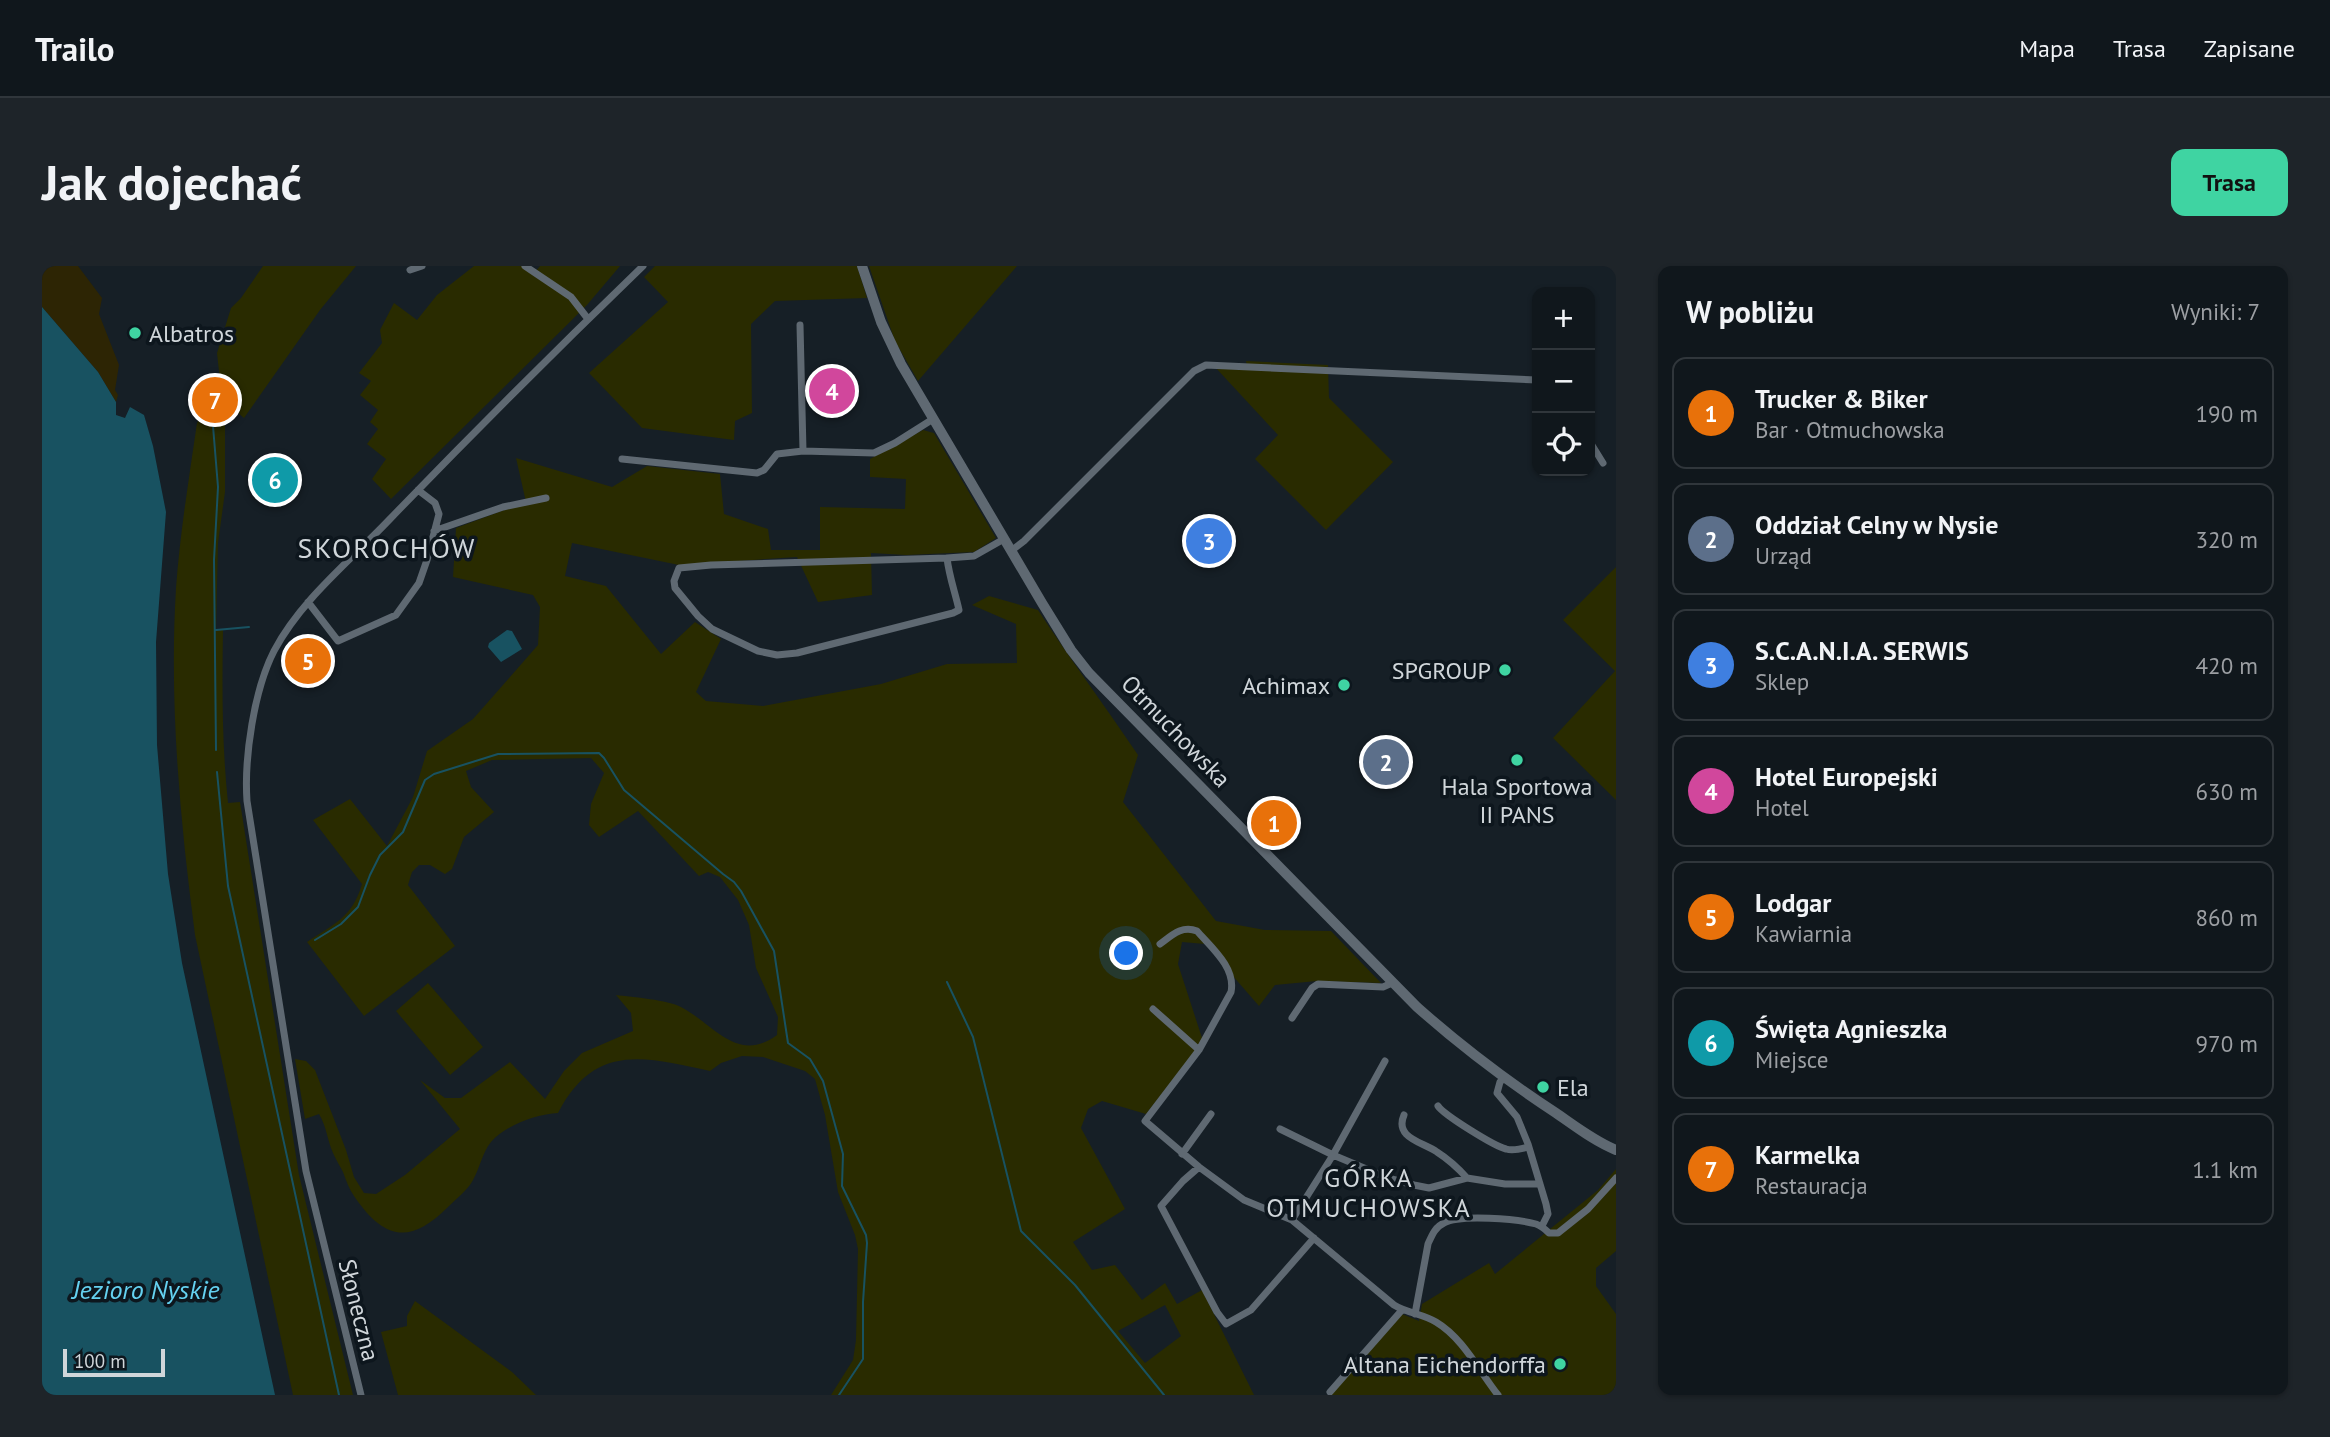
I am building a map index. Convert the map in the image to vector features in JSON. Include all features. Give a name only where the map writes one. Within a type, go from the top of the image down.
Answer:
[{"type":"main road","name":"Otmuchowska","points":[[862,266],[887,336],[933,419],[1062,636],[1089,673],[1392,983],[1454,1039],[1504,1078],[1616,1150]]},
{"type":"street","points":[[410,270],[422,266]]},
{"type":"street","points":[[525,266],[571,297],[588,319]]},
{"type":"street","name":"Słoneczna","points":[[361,1395],[306,1171],[247,801],[246,781],[251,734],[267,667],[285,632],[308,603],[643,266]]},
{"type":"street","points":[[800,325],[803,451]]},
{"type":"street","points":[[1011,551],[1032,534],[1194,371],[1206,365],[1532,380]]},
{"type":"street","points":[[622,459],[757,473],[764,470],[777,454],[803,451],[874,453],[933,419]]},
{"type":"street","points":[[1595,450],[1603,463]]},
{"type":"street","points":[[308,603],[338,641],[396,615],[419,583],[434,531],[438,507],[418,490]]},
{"type":"street","points":[[434,531],[503,507],[546,498]]},
{"type":"street","points":[[947,558],[959,610],[935,620],[797,653],[777,655],[758,651],[712,629],[698,617],[675,587],[674,581],[679,568],[711,565],[974,556],[1004,539]]},
{"type":"street","points":[[1160,944],[1181,929],[1198,931],[1230,971],[1233,983],[1231,992],[1199,1050],[1145,1121],[1182,1154],[1244,1200],[1292,1220],[1402,1310],[1430,1319],[1447,1330],[1498,1395]]},
{"type":"street","points":[[1292,1018],[1312,988],[1318,984],[1383,987],[1392,983]]},
{"type":"street","points":[[1153,1009],[1199,1050]]},
{"type":"street","points":[[1292,1220],[1333,1155],[1385,1061]]},
{"type":"street","points":[[1504,1078],[1497,1093],[1517,1117],[1528,1147],[1548,1214],[1542,1226]]},
{"type":"street","points":[[1438,1106],[1450,1117],[1497,1146],[1514,1150],[1528,1147]]},
{"type":"street","points":[[1182,1154],[1211,1114]]},
{"type":"street","points":[[1404,1115],[1402,1128],[1408,1136],[1443,1156],[1467,1178]]},
{"type":"street","points":[[1280,1129],[1388,1178],[1429,1188],[1467,1178],[1506,1184],[1540,1184]]},
{"type":"street","points":[[1199,1167],[1161,1206],[1226,1324],[1251,1310],[1314,1238]]},
{"type":"street","points":[[1415,1314],[1428,1244],[1439,1226],[1465,1218],[1522,1222],[1542,1226],[1554,1234],[1563,1230],[1588,1209],[1616,1178]]},
{"type":"street","points":[[1331,1391],[1402,1310]]},
{"type":"green space","points":[[263,266],[356,266],[320,310],[244,418],[222,399],[217,353],[231,308]]},
{"type":"green space","points":[[474,266],[527,266],[535,272],[540,266],[620,266],[587,305],[391,499],[372,479],[386,459],[367,444],[378,429],[370,422],[378,410],[360,395],[371,381],[359,373],[382,343],[380,330],[394,303],[417,320],[437,295]]},
{"type":"green space","points":[[655,266],[857,266],[867,298],[775,301],[751,324],[752,413],[735,421],[734,440],[642,428],[589,373],[668,302],[644,277]]},
{"type":"green space","points":[[869,266],[1017,266],[918,381],[895,341]]},
{"type":"green space","points":[[1246,361],[1328,365],[1329,398],[1393,462],[1326,530],[1255,459],[1278,435],[1215,367],[1247,367]]},
{"type":"green space","points":[[216,408],[225,415],[225,492],[218,543],[216,631],[223,630],[223,717],[228,803],[240,802],[299,1175],[353,1395],[293,1395],[195,935],[177,762],[174,631],[180,547],[197,423],[204,411]]},
{"type":"green space","points":[[923,430],[934,433],[996,538],[974,552],[906,555],[871,553],[872,595],[818,602],[797,557],[679,565],[572,543],[565,576],[606,586],[661,654],[695,622],[721,639],[696,692],[706,701],[763,706],[881,684],[947,664],[1017,663],[1016,624],[972,605],[989,596],[1038,610],[1138,755],[1123,802],[1216,921],[1265,930],[1331,931],[1381,983],[1317,981],[1275,985],[1259,1006],[1205,944],[1182,942],[1178,964],[1203,1041],[1146,1114],[1102,1101],[1088,1109],[1081,1128],[1125,1209],[1073,1242],[1092,1270],[1115,1265],[1142,1300],[1165,1283],[1177,1304],[1202,1290],[1254,1395],[831,1395],[853,1360],[858,1249],[838,1192],[825,1115],[815,1079],[805,1071],[763,1057],[742,1056],[721,1063],[710,1071],[642,1059],[605,1065],[588,1075],[572,1090],[558,1113],[522,1122],[497,1136],[488,1146],[471,1184],[465,1191],[422,1228],[409,1232],[387,1229],[365,1211],[349,1187],[319,1114],[305,1119],[295,1059],[306,1061],[315,1070],[354,1177],[364,1193],[376,1194],[405,1175],[460,1129],[420,1080],[445,1098],[461,1098],[510,1062],[545,1099],[564,1071],[582,1053],[633,1031],[631,1013],[616,995],[650,999],[681,1007],[738,1044],[763,1043],[777,1035],[778,1017],[756,968],[749,925],[738,900],[720,877],[708,872],[699,876],[638,811],[599,837],[589,825],[591,804],[604,773],[591,758],[492,760],[466,771],[471,787],[494,812],[464,837],[452,869],[445,874],[430,865],[419,865],[412,872],[408,885],[455,946],[364,1016],[307,942],[348,912],[362,884],[313,820],[350,799],[387,846],[413,797],[427,751],[473,719],[538,645],[540,607],[533,595],[453,577],[456,528],[526,502],[516,458],[612,487],[647,466],[720,474],[724,514],[768,529],[771,550],[820,550],[820,507],[905,509],[906,479],[870,477],[870,459]],"holes":[[[1165,1305],[1181,1336],[1145,1363],[1118,1331]]]},
{"type":"green space","points":[[1616,567],[1616,800],[1553,738],[1615,671],[1563,620]]},
{"type":"green space","points":[[428,983],[483,1047],[450,1075],[396,1011]]},
{"type":"green space","points":[[1616,1169],[1616,1251],[1596,1268],[1596,1286],[1616,1314],[1616,1395],[1331,1395],[1402,1314],[1419,1321],[1422,1304],[1489,1263],[1495,1274],[1598,1190]]},
{"type":"green space","points":[[415,1301],[512,1372],[536,1395],[398,1395],[381,1332],[407,1326],[407,1316]]},
{"type":"sand","points":[[42,266],[78,266],[102,298],[99,314],[119,365],[116,402],[98,372],[42,307]]},
{"type":"water","name":"Jezioro Nyskie","points":[[42,307],[98,372],[116,402],[116,415],[125,418],[130,407],[144,415],[153,446],[166,512],[156,642],[157,745],[168,874],[182,963],[275,1395],[42,1395]]},
{"type":"water","points":[[507,630],[512,631],[522,649],[501,662],[488,647],[489,643]]},
{"type":"waterway","points":[[213,426],[218,487],[214,560],[216,750]]},
{"type":"waterway","points":[[216,630],[249,627]]},
{"type":"waterway","points":[[315,940],[341,924],[358,907],[380,855],[403,832],[425,780],[434,774],[498,754],[599,753],[624,790],[734,882],[741,891],[774,951],[788,1043],[810,1059],[823,1081],[843,1154],[842,1186],[866,1235],[867,1243],[863,1359],[839,1395]]},
{"type":"waterway","points":[[217,772],[228,886],[339,1395]]},
{"type":"waterway","points":[[947,982],[973,1037],[1021,1231],[1075,1285],[1164,1395]]},
{"type":"place","name":"Albatros","points":[[135,333]]},
{"type":"place","name":"Hotel Europejski","points":[[832,391]]},
{"type":"place","name":"Karmelka","points":[[215,400]]},
{"type":"place","name":"Święta Agnieszka","points":[[275,480]]},
{"type":"place","name":"S.C.A.N.I.A. SERWIS","points":[[1209,541]]},
{"type":"place","name":"Lodgar","points":[[308,661]]},
{"type":"place","name":"SPGROUP","points":[[1505,670]]},
{"type":"place","name":"Achimax","points":[[1344,685]]},
{"type":"place","name":"Hala Sportowa II PANS","points":[[1517,760]]},
{"type":"place","name":"Oddział Celny w Nysie","points":[[1386,762]]},
{"type":"place","name":"Trucker & Biker","points":[[1274,823]]},
{"type":"place","name":"Ela","points":[[1543,1087]]},
{"type":"place","name":"Altana Eichendorffa","points":[[1560,1364]]},
{"type":"district","name":"SKOROCHÓW","points":[[387,547]]},
{"type":"district","name":"GÓRKA OTMUCHOWSKA","points":[[1369,1192]]}]
